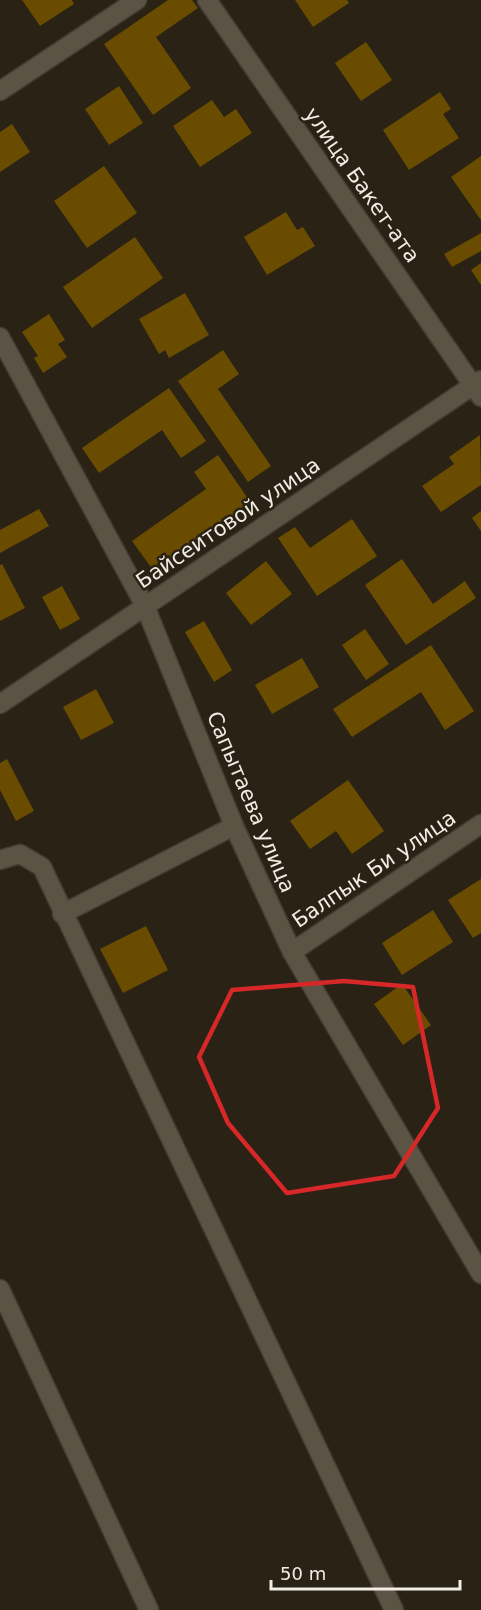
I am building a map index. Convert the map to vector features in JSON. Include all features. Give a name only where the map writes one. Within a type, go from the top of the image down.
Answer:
[{"type":"street","points":[[0,91],[137,0]]},
{"type":"street","name":"улица Бакет-ата","points":[[207,0],[478,387]]},
{"type":"street","name":"Сапытаева улица","points":[[0,337],[145,606],[234,826],[291,952],[481,1274]]},
{"type":"street","name":"Байсеитовой улица","points":[[0,704],[478,387]]},
{"type":"street","name":"Балпык Би улица","points":[[291,952],[481,824]]},
{"type":"street","points":[[62,914],[234,826]]},
{"type":"street","points":[[0,860],[20,854],[42,867],[62,914],[394,1610]]},
{"type":"street","points":[[0,1289],[148,1610]]},
{"type":"highlighted area","points":[[344,981],[413,987],[438,1108],[394,1176],[287,1193],[228,1123],[199,1057],[232,990]]},
{"type":"building","points":[[22,0],[72,0],[74,4],[40,26]]},
{"type":"building","points":[[168,0],[192,0],[198,8],[156,37],[191,88],[153,115],[104,44]]},
{"type":"building","points":[[295,0],[347,0],[349,3],[313,27]]},
{"type":"building","points":[[366,42],[392,80],[361,101],[335,63]]},
{"type":"building","points":[[119,86],[143,123],[109,145],[85,109]]},
{"type":"building","points":[[440,92],[451,109],[443,114],[459,138],[409,170],[383,130]]},
{"type":"building","points":[[212,100],[224,117],[236,109],[252,133],[200,167],[173,126]]},
{"type":"building","points":[[12,124],[30,152],[0,172],[0,132]]},
{"type":"building","points":[[481,156],[481,220],[451,177]]},
{"type":"building","points":[[104,166],[137,213],[87,248],[54,201]]},
{"type":"building","points":[[286,212],[297,230],[303,227],[315,246],[267,275],[244,237]]},
{"type":"building","points":[[481,233],[481,251],[452,267],[444,254]]},
{"type":"building","points":[[135,237],[163,278],[92,328],[63,287]]},
{"type":"building","points":[[481,263],[481,285],[471,270]]},
{"type":"building","points":[[185,293],[209,335],[169,358],[165,350],[159,354],[139,319]]},
{"type":"building","points":[[49,314],[65,340],[58,344],[67,357],[43,373],[34,358],[38,356],[22,332]]},
{"type":"building","points":[[223,350],[239,374],[218,389],[271,466],[248,482],[178,381]]},
{"type":"building","points":[[169,388],[206,441],[181,458],[162,430],[99,473],[82,448]]},
{"type":"building","points":[[480,435],[481,485],[441,512],[422,486],[454,464],[449,457]]},
{"type":"building","points":[[218,455],[251,503],[153,570],[132,541],[206,489],[194,472]]},
{"type":"building","points":[[39,509],[49,526],[0,553],[0,530]]},
{"type":"building","points":[[481,511],[481,531],[472,518]]},
{"type":"building","points":[[352,519],[377,556],[317,596],[278,538],[295,527],[310,548]]},
{"type":"building","points":[[402,559],[433,604],[465,581],[476,598],[406,645],[365,585]]},
{"type":"building","points":[[266,561],[292,594],[251,625],[226,593]]},
{"type":"building","points":[[2,564],[25,608],[0,621],[0,565]]},
{"type":"building","points":[[62,586],[80,619],[60,630],[42,597]]},
{"type":"building","points":[[204,621],[232,670],[214,682],[185,632]]},
{"type":"building","points":[[365,629],[389,664],[366,680],[342,645]]},
{"type":"building","points":[[431,645],[474,711],[445,730],[421,692],[352,737],[333,709]]},
{"type":"building","points":[[302,658],[319,687],[272,714],[255,685]]},
{"type":"building","points":[[96,689],[114,723],[81,740],[63,707]]},
{"type":"building","points":[[7,759],[34,811],[16,821],[0,790],[0,763]]},
{"type":"building","points":[[348,780],[384,831],[352,854],[336,831],[310,849],[290,821]]},
{"type":"building","points":[[481,879],[481,933],[473,938],[448,900]]},
{"type":"building","points":[[433,910],[453,942],[402,975],[382,943]]},
{"type":"building","points":[[146,926],[168,970],[123,993],[100,949]]},
{"type":"building","points":[[402,984],[431,1025],[403,1045],[374,1004]]}]
